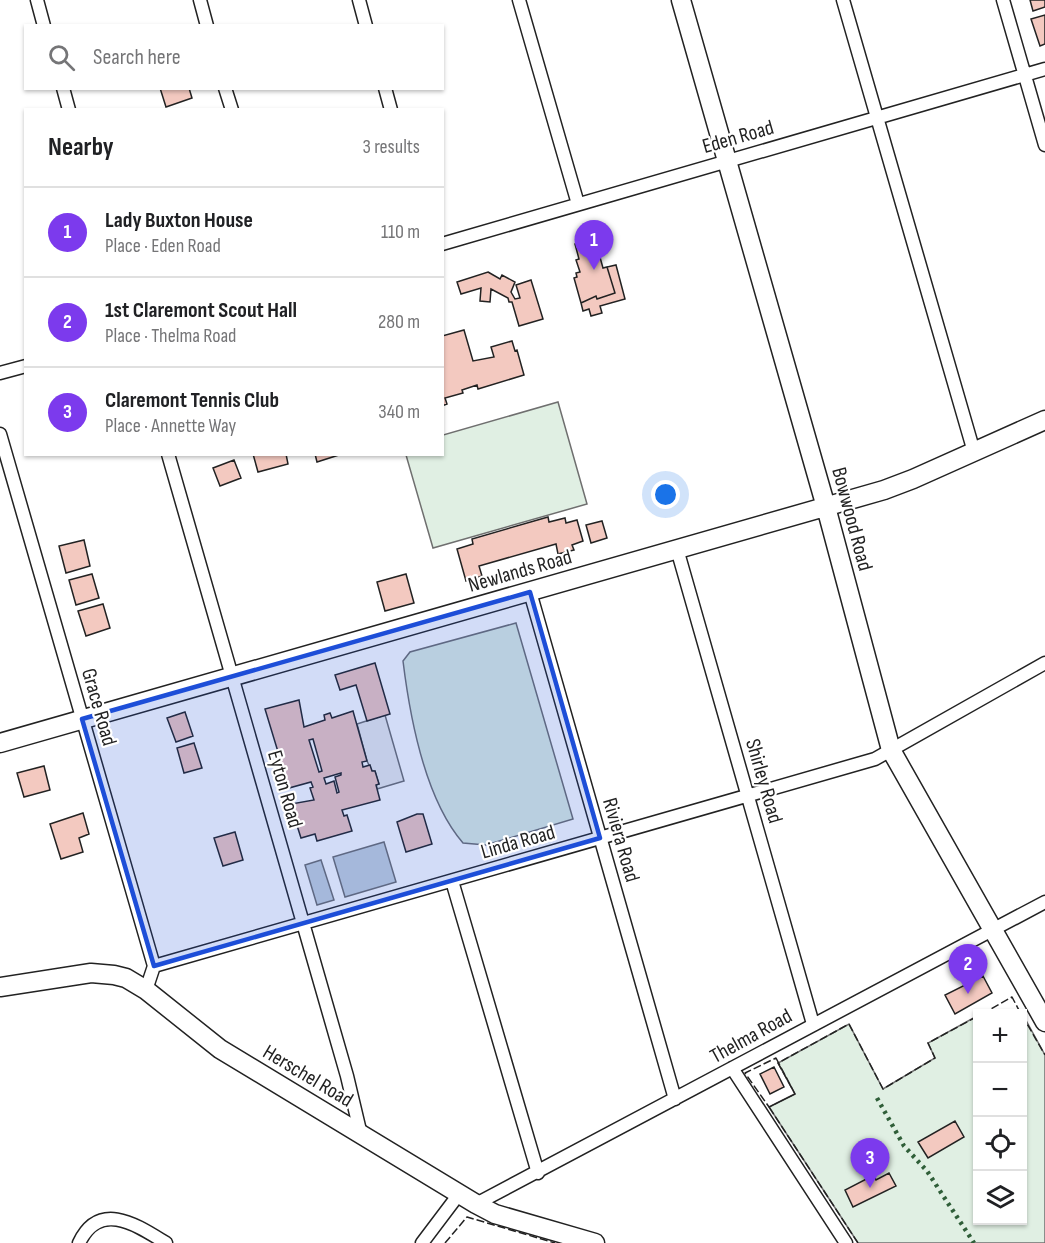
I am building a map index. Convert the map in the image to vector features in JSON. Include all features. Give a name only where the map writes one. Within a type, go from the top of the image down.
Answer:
[{"type":"street","points":[[37,0],[43,24]]},
{"type":"street","points":[[200,0],[206,24]]},
{"type":"street","points":[[359,0],[365,24]]},
{"type":"street","points":[[519,0],[578,204]]},
{"type":"street","name":"Bowwood Road","points":[[681,0],[826,507],[891,750],[1045,1022]]},
{"type":"street","points":[[843,0],[974,452]]},
{"type":"street","points":[[1003,0],[1045,146]]},
{"type":"street","name":"Eden Road","points":[[444,243],[1045,69]]},
{"type":"street","points":[[64,90],[68,108]]},
{"type":"street","points":[[226,90],[230,108]]},
{"type":"street","points":[[386,90],[390,108]]},
{"type":"street","points":[[0,373],[24,367]]},
{"type":"street","name":"Newlands Road","points":[[0,743],[826,507],[913,479],[1045,420]]},
{"type":"street","name":"Grace Road","points":[[0,434],[154,966]]},
{"type":"street","name":"Eyton Road","points":[[169,456],[304,924],[362,1135]]},
{"type":"street","name":"Shirley Road","points":[[677,549],[813,1024]]},
{"type":"street","name":"Riviera Road","points":[[530,592],[675,1099]]},
{"type":"street","name":"Linda Road","points":[[154,966],[875,759],[1045,663]]},
{"type":"street","points":[[452,881],[538,1173]]},
{"type":"street","name":"Thelma Road","points":[[476,1204],[1045,902]]},
{"type":"street","points":[[146,990],[154,966]]},
{"type":"street","name":"Herschel Road","points":[[0,986],[91,973],[120,976],[146,990],[220,1048],[476,1204],[495,1214],[595,1243]]},
{"type":"street","points":[[732,1068],[846,1243]]},
{"type":"street","points":[[422,1243],[459,1194]]},
{"type":"street","points":[[79,1243],[91,1227],[106,1220],[115,1219],[132,1223],[166,1243]]},
{"type":"highlighted area","points":[[530,592],[600,838],[154,966],[82,719]]},
{"type":"green space","points":[[558,402],[587,504],[433,548],[406,456],[444,456],[444,435]]},
{"type":"green space","points":[[516,623],[573,819],[486,845],[463,843],[439,804],[421,757],[403,661],[410,652]]},
{"type":"green space","points":[[973,1018],[973,1225],[1027,1225],[1027,1022],[1045,1055],[1045,1243],[858,1243],[769,1107],[795,1094],[778,1063],[849,1024],[883,1089],[935,1058],[928,1043]]},
{"type":"shaded area","points":[[385,715],[404,781],[377,789],[376,785],[379,784],[375,771],[372,771],[367,761],[357,724]]},
{"type":"shaded area","points":[[384,842],[396,882],[345,897],[333,857]]},
{"type":"shaded area","points":[[321,860],[334,900],[317,905],[305,865]]},
{"type":"building","points":[[1030,0],[1045,0],[1045,7],[1033,11]]},
{"type":"building","points":[[1045,15],[1045,44],[1040,46],[1031,19]]},
{"type":"building","points":[[161,90],[190,90],[192,98],[166,107]]},
{"type":"building","points":[[600,237],[603,249],[598,250],[603,268],[607,267],[615,293],[597,299],[596,296],[581,303],[574,278],[577,277],[576,273],[580,272],[576,260],[579,259],[575,244]]},
{"type":"building","points":[[616,265],[625,299],[600,306],[602,313],[591,316],[589,309],[583,311],[581,303],[596,296],[597,299],[615,293],[607,267]]},
{"type":"building","points":[[488,272],[500,279],[502,275],[515,282],[511,292],[515,299],[520,298],[516,285],[531,280],[543,319],[519,326],[512,302],[509,302],[508,298],[491,289],[490,302],[480,301],[481,288],[461,294],[457,282]]},
{"type":"building","points":[[464,330],[473,361],[494,357],[491,347],[512,341],[524,375],[478,389],[477,385],[462,390],[463,393],[445,398],[447,404],[444,405],[444,335]]},
{"type":"building","points":[[254,456],[286,456],[288,464],[258,472]]},
{"type":"building","points":[[316,456],[336,456],[317,462]]},
{"type":"building","points":[[234,460],[241,478],[220,486],[213,468]]},
{"type":"building","points":[[548,517],[549,522],[565,518],[566,523],[577,520],[583,541],[572,545],[574,550],[558,554],[556,544],[479,566],[482,576],[466,581],[457,549],[473,544],[472,539]]},
{"type":"building","points":[[602,521],[607,538],[591,543],[586,525]]},
{"type":"building","points":[[84,540],[90,566],[66,573],[59,546]]},
{"type":"building","points":[[92,574],[99,598],[76,605],[69,580]]},
{"type":"building","points":[[406,574],[414,603],[385,611],[377,582]]},
{"type":"building","points":[[103,604],[110,628],[86,636],[78,611]]},
{"type":"building","points":[[375,663],[390,714],[367,721],[356,685],[340,690],[335,675]]},
{"type":"building","points":[[299,700],[304,727],[325,720],[324,715],[330,713],[332,718],[353,711],[367,761],[362,762],[363,767],[370,765],[372,771],[375,771],[380,800],[342,810],[344,816],[347,815],[352,831],[317,841],[315,834],[301,838],[294,816],[290,817],[288,810],[292,809],[291,804],[314,800],[310,788],[313,787],[311,782],[289,788],[265,709]],"holes":[[[313,739],[322,771],[319,772],[309,740]],[[341,773],[335,777],[339,792],[337,793],[334,781],[326,784],[324,778]]]},
{"type":"building","points":[[185,712],[193,736],[176,742],[167,718]]},
{"type":"building","points":[[194,743],[202,768],[184,773],[177,748]]},
{"type":"building","points":[[44,766],[50,790],[24,797],[17,773]]},
{"type":"building","points":[[83,813],[89,834],[79,838],[83,852],[61,859],[50,824]]},
{"type":"building","points":[[423,814],[432,844],[406,852],[397,822]]},
{"type":"building","points":[[235,832],[243,860],[223,866],[214,838]]},
{"type":"building","points":[[983,976],[992,993],[955,1014],[945,995]]},
{"type":"building","points":[[774,1067],[784,1087],[770,1094],[760,1074]]},
{"type":"building","points":[[955,1121],[964,1137],[928,1158],[918,1142]]},
{"type":"building","points":[[889,1173],[896,1186],[853,1207],[845,1190],[874,1175],[876,1180]]},
{"type":"hedge","points":[[877,1098],[904,1146],[927,1171],[974,1243]]},
{"type":"fence","points":[[991,1009],[1012,997],[1018,1009]]},
{"type":"fence","points":[[858,1243],[769,1107],[795,1094],[778,1063],[849,1024],[883,1089],[935,1058],[928,1043],[973,1019]]},
{"type":"fence","points":[[1027,1024],[1045,1055]]},
{"type":"fence","points":[[776,1058],[795,1094],[769,1107],[745,1073],[776,1058]]},
{"type":"fence","points":[[445,1243],[467,1217],[555,1243]]},
{"type":"place","name":"Lady Buxton House","points":[[594,270]]},
{"type":"place","name":"1st Claremont Scout Hall","points":[[968,994]]},
{"type":"place","name":"Claremont Tennis Club","points":[[870,1188]]}]
